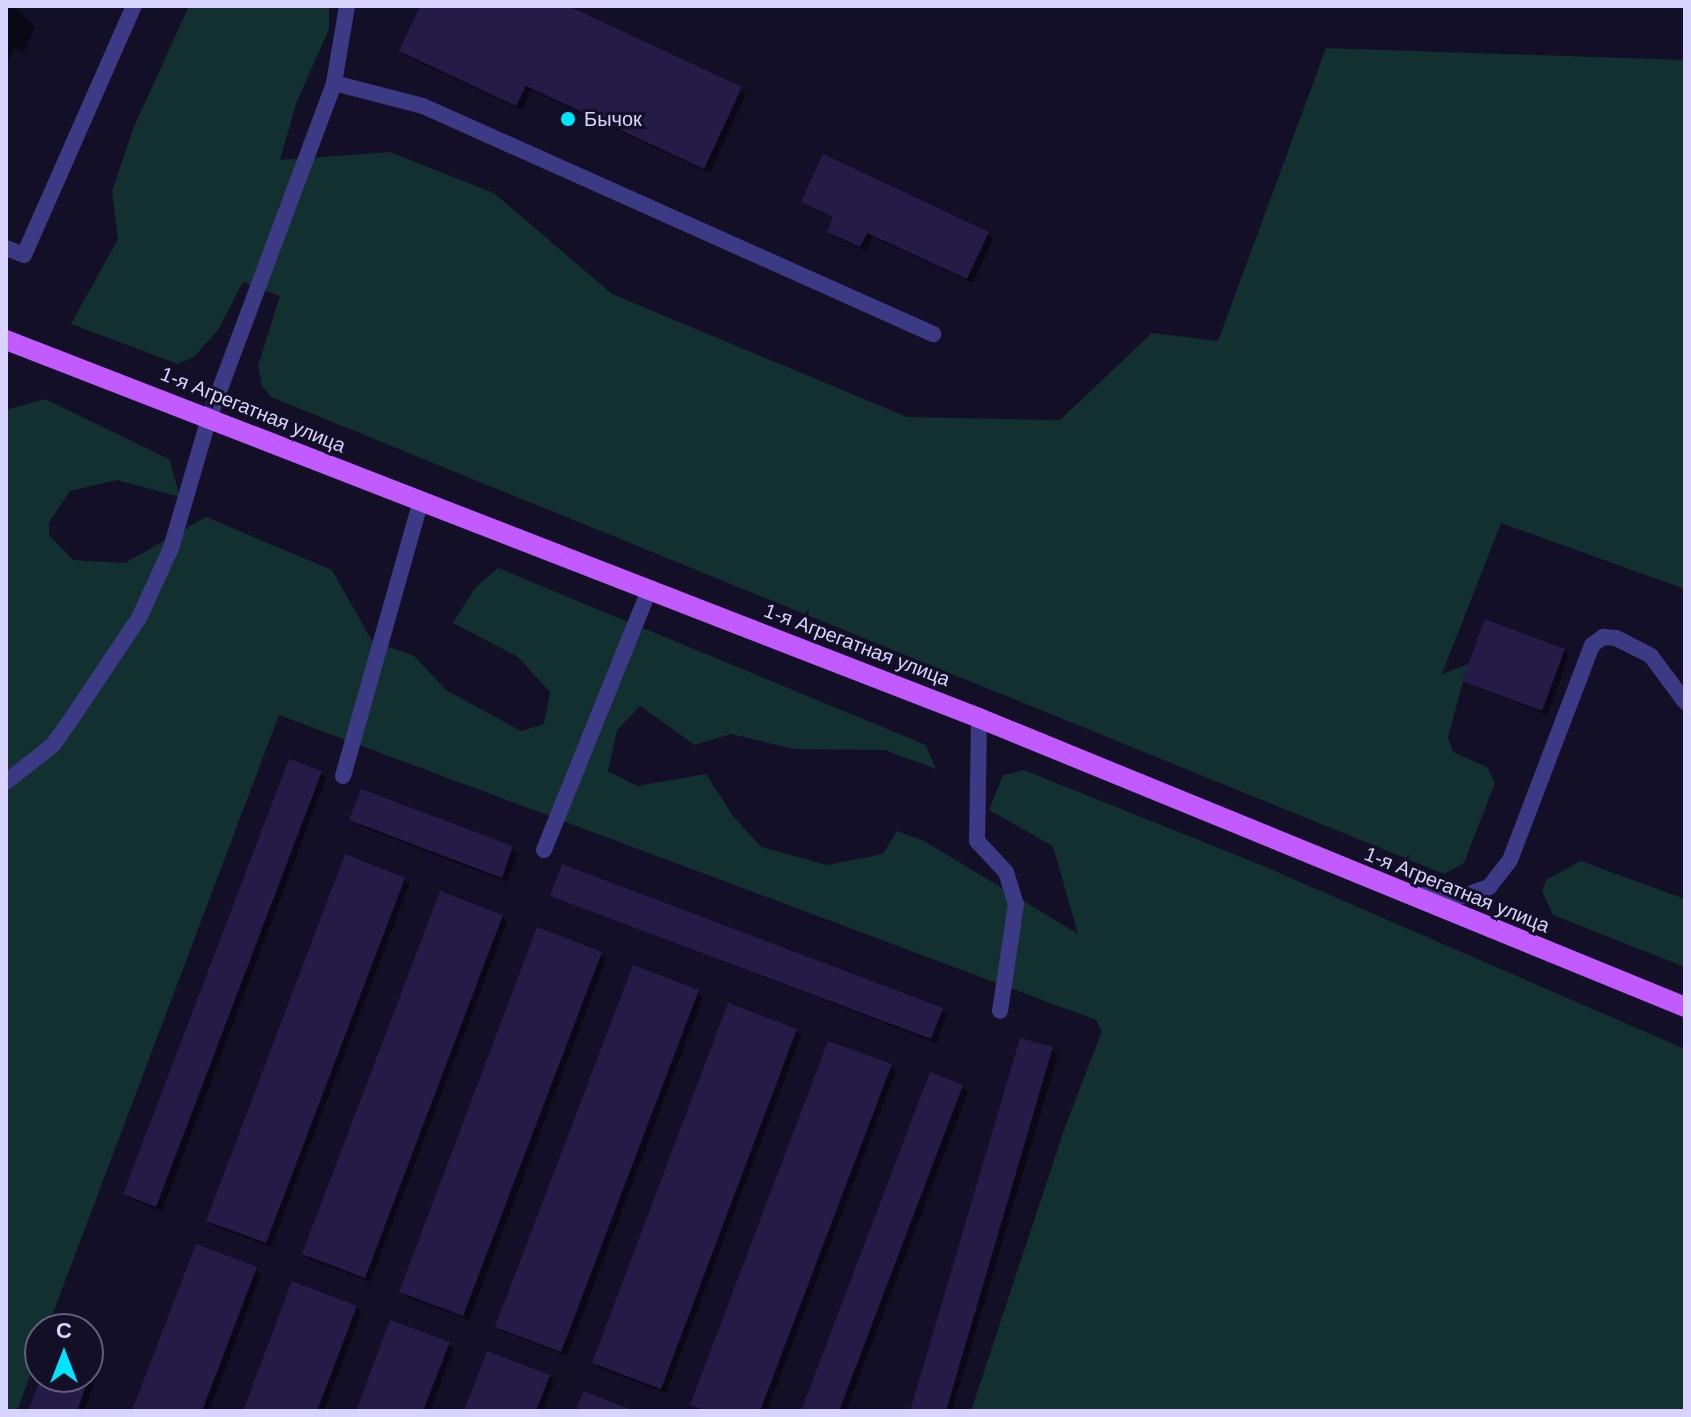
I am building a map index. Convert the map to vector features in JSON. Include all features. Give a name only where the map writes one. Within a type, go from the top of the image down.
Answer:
[{"type":"main road","name":"1-я Агрегатная улица","points":[[6,340],[420,504],[979,718],[1390,890],[1685,1007]]},
{"type":"lane","points":[[6,248],[24,255],[134,6]]},
{"type":"lane","points":[[6,782],[53,745],[139,618],[171,548],[209,418],[334,83],[347,6]]},
{"type":"lane","points":[[334,83],[423,106],[933,334]]},
{"type":"lane","points":[[343,776],[420,504]]},
{"type":"lane","points":[[544,850],[649,590]]},
{"type":"lane","points":[[1390,890],[1463,896],[1489,887],[1510,860],[1592,645],[1603,637],[1616,638],[1651,656],[1685,702]]},
{"type":"lane","points":[[979,718],[977,841],[1006,872],[1016,904],[1012,957],[1000,1011]]},
{"type":"green space","points":[[189,6],[329,6],[329,29],[296,104],[280,160],[390,152],[494,193],[612,294],[907,417],[1060,420],[1152,333],[1218,341],[1326,48],[1685,60],[1685,589],[1501,523],[1442,674],[1468,664],[1448,737],[1453,752],[1487,767],[1495,783],[1464,863],[1444,874],[271,397],[262,386],[258,366],[280,296],[243,282],[218,330],[194,357],[178,364],[71,324],[118,239],[112,191],[133,129]]},
{"type":"green space","points":[[45,399],[169,459],[180,497],[117,480],[70,491],[49,522],[49,535],[73,560],[125,563],[206,517],[332,570],[372,641],[414,656],[446,690],[521,731],[544,724],[550,692],[518,657],[453,623],[475,588],[498,568],[926,745],[936,769],[885,750],[794,749],[731,734],[695,745],[640,706],[617,730],[608,771],[637,786],[706,774],[733,816],[761,847],[827,865],[883,854],[897,831],[924,841],[1078,934],[1053,846],[989,810],[1003,775],[1024,770],[1256,863],[1685,1049],[1685,1411],[971,1411],[1065,1127],[1102,1031],[1096,1020],[279,715],[53,1313],[24,1313],[24,1392],[17,1411],[6,1411],[6,410]]},
{"type":"green space","points":[[1581,861],[1685,899],[1685,967],[1553,915],[1542,891],[1546,880]]},
{"type":"building","points":[[420,6],[568,6],[742,87],[704,169],[526,86],[516,106],[399,51]]},
{"type":"building","points":[[823,154],[989,232],[967,279],[867,233],[860,247],[827,232],[833,217],[801,202]]},
{"type":"building","points":[[1485,619],[1565,649],[1542,711],[1462,681]]},
{"type":"building","points":[[289,759],[322,771],[156,1207],[123,1194]]},
{"type":"building","points":[[361,789],[513,846],[502,878],[349,820]]},
{"type":"building","points":[[345,854],[405,878],[266,1243],[206,1221]]},
{"type":"building","points":[[562,864],[943,1008],[931,1039],[550,896]]},
{"type":"building","points":[[440,891],[503,915],[365,1278],[302,1254]]},
{"type":"building","points":[[537,927],[602,952],[463,1316],[399,1292]]},
{"type":"building","points":[[633,965],[699,990],[561,1352],[495,1327]]},
{"type":"building","points":[[728,1003],[797,1029],[661,1389],[592,1363]]},
{"type":"building","points":[[1020,1038],[1053,1047],[946,1411],[910,1411]]},
{"type":"building","points":[[828,1041],[892,1064],[760,1411],[707,1411],[690,1405]]},
{"type":"building","points":[[930,1072],[963,1085],[839,1411],[801,1411]]},
{"type":"building","points":[[196,1244],[257,1267],[202,1411],[132,1411]]},
{"type":"building","points":[[292,1281],[357,1306],[317,1411],[243,1411]]},
{"type":"building","points":[[390,1320],[450,1342],[423,1411],[356,1411]]},
{"type":"building","points":[[487,1351],[550,1375],[536,1411],[464,1411]]},
{"type":"building","points":[[583,1391],[635,1411],[576,1411]]},
{"type":"building","points":[[35,1393],[83,1393],[77,1411],[28,1411]]},
{"type":"place","name":"Бычок","points":[[568,119]]}]
